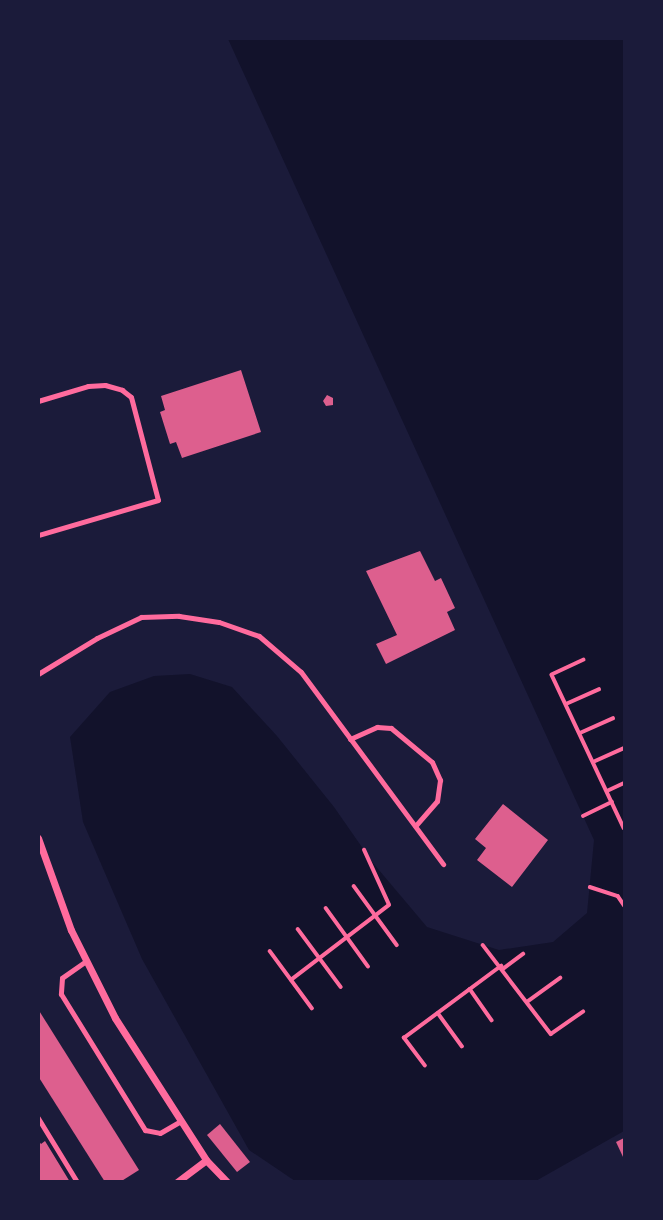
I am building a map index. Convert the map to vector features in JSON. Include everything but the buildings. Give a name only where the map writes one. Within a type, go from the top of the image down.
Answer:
[{"type":"street","points":[[38,838],[71,930],[114,1018],[206,1160],[227,1181]]},
{"type":"street","points":[[177,1181],[206,1160]]},
{"type":"lane","points":[[38,401],[88,386],[105,385],[122,390],[131,397],[158,500],[38,535]]},
{"type":"lane","points":[[38,674],[97,638],[141,617],[179,616],[219,622],[259,636],[301,673],[443,864]]},
{"type":"lane","points":[[350,739],[377,727],[391,728],[432,762],[440,780],[437,801],[415,826]]},
{"type":"lane","points":[[86,961],[62,978],[61,994],[145,1129],[160,1133],[181,1121]]},
{"type":"lane","points":[[38,1118],[77,1181]]},
{"type":"path","points":[[584,660],[552,675],[625,828]]},
{"type":"path","points":[[566,704],[598,690]]},
{"type":"path","points":[[580,733],[613,718]]},
{"type":"path","points":[[593,762],[625,748]]},
{"type":"path","points":[[607,791],[625,783]]},
{"type":"path","points":[[583,816],[612,802]]},
{"type":"path","points":[[290,979],[389,905],[364,850]]},
{"type":"path","points":[[354,886],[397,945]]},
{"type":"path","points":[[590,887],[618,896],[625,905]]},
{"type":"path","points":[[326,908],[369,966]]},
{"type":"path","points":[[298,929],[341,987]]},
{"type":"path","points":[[483,945],[551,1034],[583,1012]]},
{"type":"path","points":[[270,951],[312,1008]]},
{"type":"path","points":[[425,1066],[404,1038],[523,954]]},
{"type":"path","points":[[527,1002],[559,978]]},
{"type":"path","points":[[470,989],[492,1020]]},
{"type":"path","points":[[438,1013],[462,1046]]},
{"type":"shaded area","points":[[228,39],[624,39],[624,1131],[534,1182],[295,1181],[249,1150],[142,959],[83,822],[70,737],[110,692],[154,676],[190,674],[232,687],[277,736],[334,807],[373,863],[427,927],[499,950],[553,942],[587,913],[594,840]]}]
